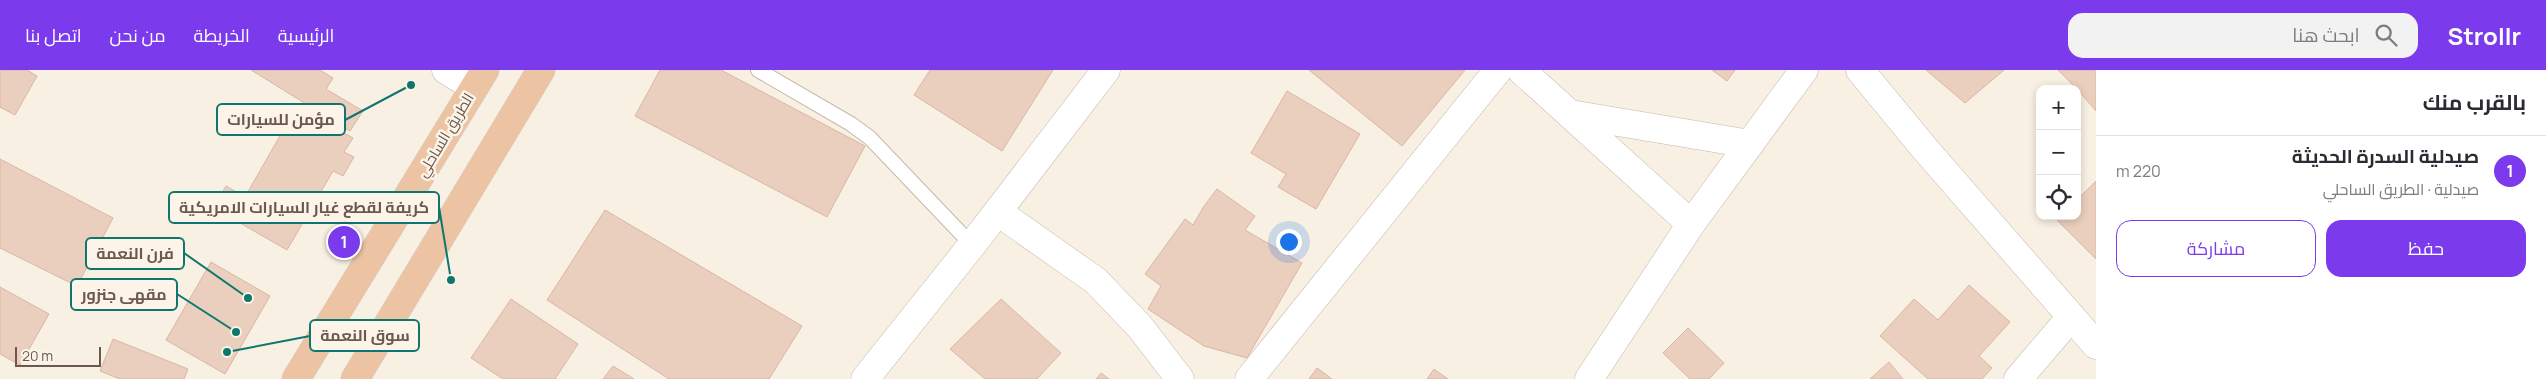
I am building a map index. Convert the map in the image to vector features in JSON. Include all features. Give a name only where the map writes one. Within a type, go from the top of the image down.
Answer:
[{"type":"highway","points":[[355,379],[541,70]]},
{"type":"highway","name":"الطريق الساحلي","points":[[296,379],[480,79]]},
{"type":"street","points":[[446,70],[480,79]]},
{"type":"street","points":[[865,379],[998,212],[1106,70]]},
{"type":"street","points":[[1249,379],[1498,70]]},
{"type":"street","points":[[1521,70],[1691,224]]},
{"type":"street","points":[[1589,379],[1691,224],[1804,70]]},
{"type":"street","points":[[1860,70],[1924,149],[2096,345]]},
{"type":"street","points":[[1570,114],[1750,144]]},
{"type":"street","points":[[998,212],[1096,281],[1140,327],[1180,379]]},
{"type":"street","points":[[2018,379],[2071,317]]},
{"type":"lane","points":[[758,70],[852,124],[870,138],[972,245]]},
{"type":"building","points":[[0,70],[27,70],[37,76],[15,115],[0,107]]},
{"type":"building","points":[[251,70],[320,70],[333,78],[326,89],[363,111],[350,131]]},
{"type":"building","points":[[660,70],[721,70],[865,146],[827,217],[635,116]]},
{"type":"building","points":[[930,70],[1053,70],[1002,151],[914,95]]},
{"type":"building","points":[[1309,70],[1465,70],[1402,146]]},
{"type":"building","points":[[1712,70],[1735,70],[1727,81]]},
{"type":"building","points":[[1926,70],[2004,70],[1965,103]]},
{"type":"building","points":[[2058,70],[2096,70],[2096,111],[2081,94],[2081,85],[2073,85]]},
{"type":"building","points":[[1287,91],[1360,134],[1316,209],[1278,187],[1286,174],[1251,153]]},
{"type":"building","points":[[297,106],[353,138],[344,152],[354,157],[343,176],[333,171],[287,250],[214,208],[226,186],[245,197]]},
{"type":"building","points":[[0,159],[113,218],[77,286],[0,248]]},
{"type":"building","points":[[2096,181],[2096,259],[2057,220],[2081,220],[2081,196]]},
{"type":"building","points":[[1217,189],[1255,216],[1245,230],[1302,263],[1247,358],[1204,346],[1148,309],[1161,286],[1145,274],[1185,219],[1193,225]]},
{"type":"building","points":[[605,210],[802,326],[769,379],[669,379],[547,300]]},
{"type":"building","points":[[211,262],[270,296],[225,374],[166,340]]},
{"type":"building","points":[[1969,285],[2010,322],[1979,356],[1992,368],[1982,379],[1928,379],[1880,336],[1914,299],[1938,320]]},
{"type":"building","points":[[0,287],[49,314],[20,365],[0,354]]},
{"type":"building","points":[[511,299],[578,344],[555,379],[503,379],[471,358]]},
{"type":"building","points":[[1001,299],[1061,353],[1037,379],[985,379],[950,349]]},
{"type":"building","points":[[1688,328],[1724,363],[1709,379],[1690,379],[1663,353]]},
{"type":"building","points":[[113,339],[188,369],[184,379],[120,379],[100,371]]},
{"type":"building","points":[[1889,362],[1903,379],[1870,379]]},
{"type":"building","points":[[613,366],[634,379],[603,379]]},
{"type":"building","points":[[1317,368],[1332,379],[1309,379]]},
{"type":"building","points":[[1434,369],[1448,379],[1427,379]]},
{"type":"building","points":[[1101,373],[1109,379],[1096,379]]},
{"type":"place","name":"مؤمن للسيارات","points":[[411,85]]},
{"type":"place","name":"صيدلية السدرة الحديثة","points":[[344,242]]},
{"type":"place","name":"كريفة لقطع غيار السيارات الامريكية","points":[[451,280]]},
{"type":"place","name":"فرن النعمة","points":[[248,298]]},
{"type":"place","name":"مقهى جنزور","points":[[236,332]]},
{"type":"place","name":"سوق النعمة","points":[[227,352]]}]
